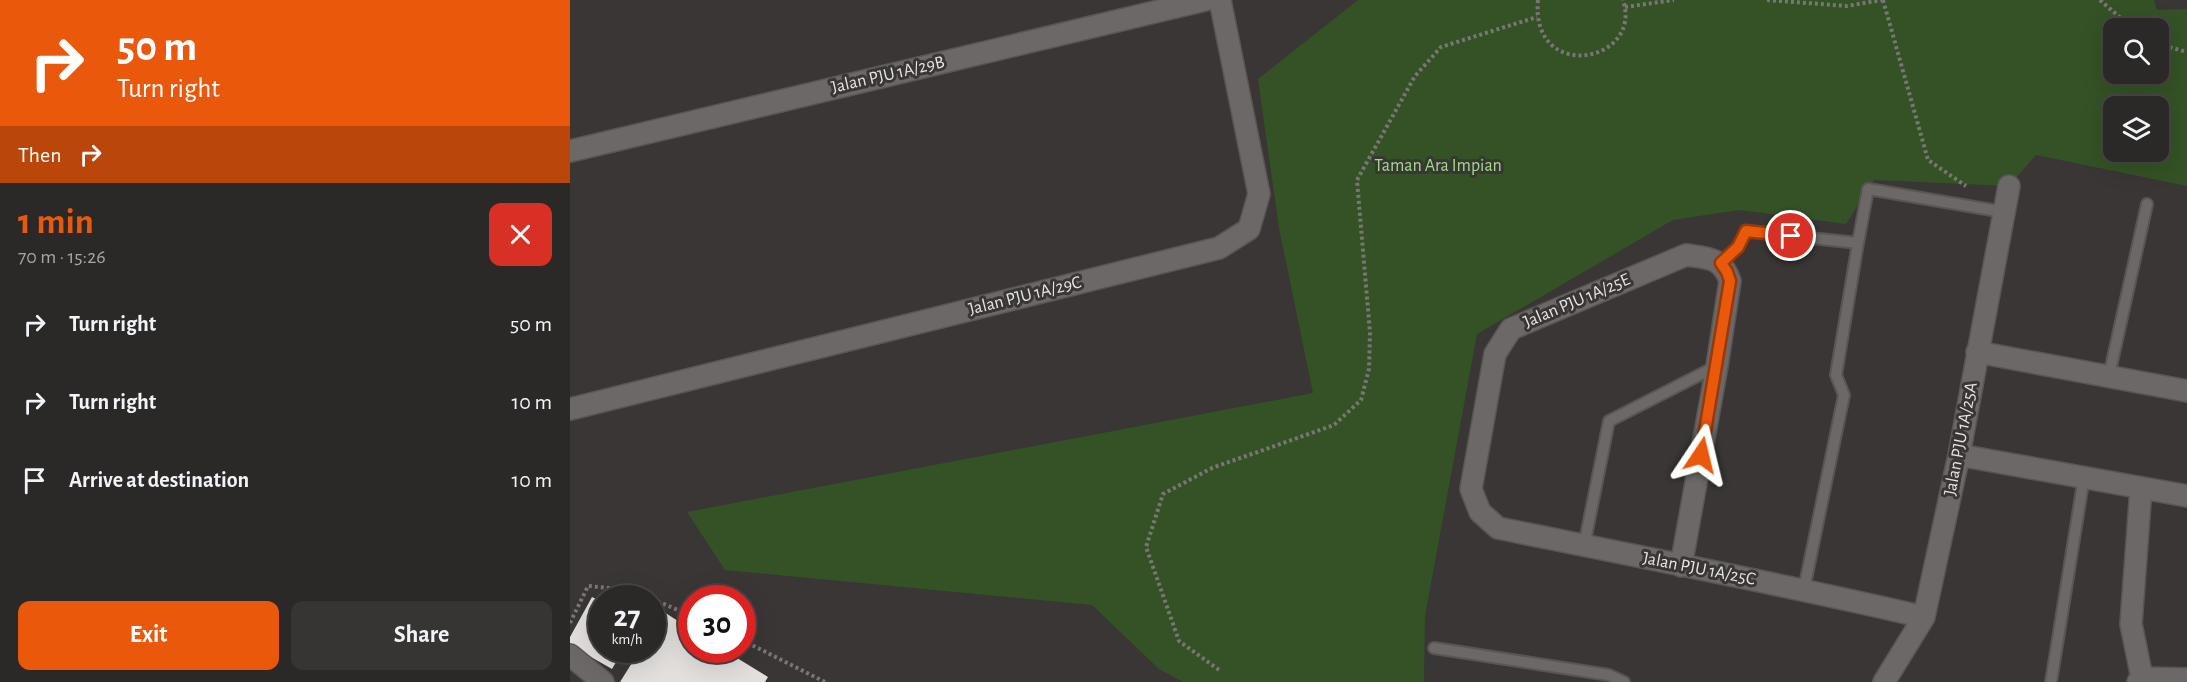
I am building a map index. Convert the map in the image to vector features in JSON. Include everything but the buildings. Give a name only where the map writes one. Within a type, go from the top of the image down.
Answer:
[{"type":"street","name":"Jalan PJU 1A/29B","points":[[570,151],[1205,0]]},
{"type":"street","name":"Jalan PJU 1A/29C","points":[[570,409],[1219,248],[1249,229],[1259,194],[1220,0]]},
{"type":"street","name":"Jalan PJU 1A/25A","points":[[1884,682],[1924,616],[1959,455],[2009,186]]},
{"type":"street","name":"Jalan PJU 1A/25E","points":[[1480,512],[1471,489],[1495,354],[1511,329],[1686,255],[1704,257],[1721,263]]},
{"type":"street","points":[[1681,566],[1730,281],[1721,263]]},
{"type":"street","points":[[1977,352],[2187,391]]},
{"type":"street","points":[[1959,455],[2187,496]]},
{"type":"street","points":[[2141,488],[2131,624],[2140,680],[2187,679]]},
{"type":"street","name":"Jalan PJU 1A/25C","points":[[1480,512],[1498,528],[1804,589],[1924,616]]},
{"type":"street","points":[[570,655],[603,682]]},
{"type":"lane","points":[[1804,589],[1844,395],[1836,375],[1868,189],[2004,212]]},
{"type":"lane","points":[[2109,376],[2147,204]]},
{"type":"lane","points":[[1721,263],[1738,247],[1746,231],[1858,243]]},
{"type":"lane","points":[[1584,546],[1608,421],[1717,366]]},
{"type":"lane","points":[[2051,682],[2084,477]]},
{"type":"lane","points":[[1434,648],[1609,675],[1624,682]]},
{"type":"path","points":[[1538,0],[1537,17],[1542,34],[1553,47],[1569,55],[1586,57],[1603,51],[1616,40],[1624,25],[1623,0]]},
{"type":"path","points":[[1625,8],[1674,0]]},
{"type":"path","points":[[1767,0],[1847,6],[1883,0],[1928,160],[2004,212]]},
{"type":"path","points":[[2100,0],[2121,18]]},
{"type":"path","points":[[1219,670],[1179,641],[1146,547],[1163,494],[1212,468],[1334,426],[1361,400],[1369,369],[1371,333],[1357,180],[1415,76],[1441,47],[1537,17]]},
{"type":"path","points":[[2169,47],[2187,52]]},
{"type":"path","points":[[570,622],[588,586]]},
{"type":"path","points":[[756,647],[825,682]]},
{"type":"green space","name":"Taman Ara Impian","points":[[1358,0],[2154,0],[2157,10],[2187,9],[2187,186],[2036,155],[2009,186],[1874,180],[1846,224],[1739,210],[1673,220],[1477,334],[1425,616],[1424,682],[1183,682],[1159,669],[1092,605],[725,570],[687,512],[1313,393],[1279,228],[1258,79]]},
{"type":"route","points":[[1701,455],[1730,281],[1721,263],[1738,247],[1746,231],[1791,236]]}]
